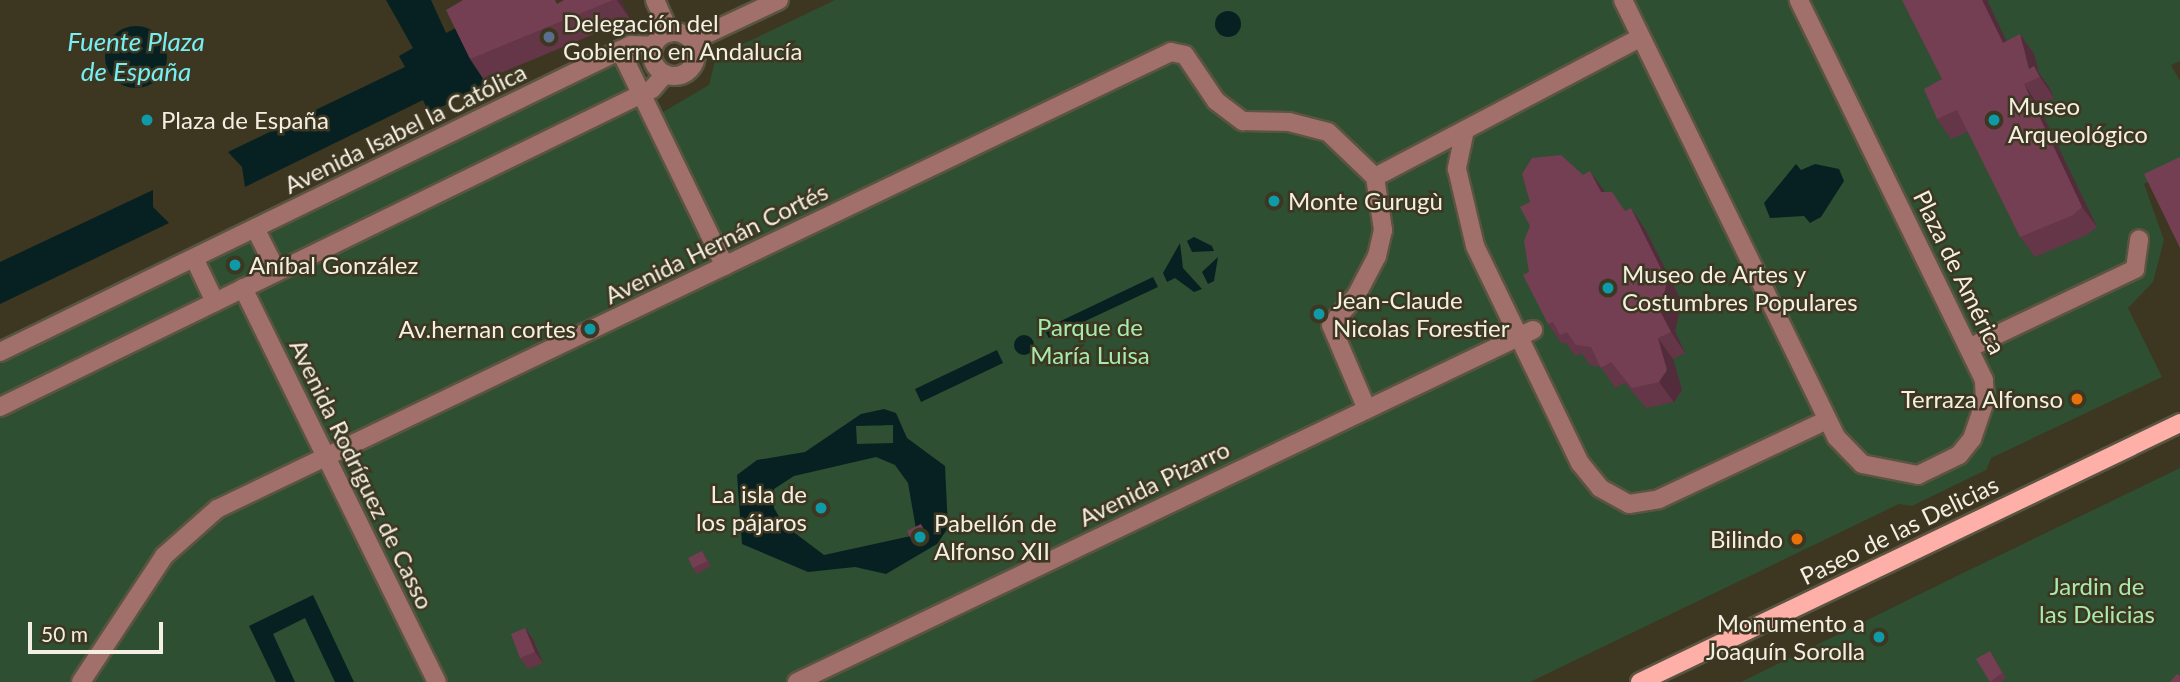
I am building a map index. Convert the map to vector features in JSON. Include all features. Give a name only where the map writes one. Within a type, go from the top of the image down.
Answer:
[{"type":"main road","name":"Paseo de las Delicias","points":[[1640,682],[2180,423]]},
{"type":"street","points":[[655,0],[670,33],[692,41],[779,0]]},
{"type":"street","name":"Plaza de América","points":[[1623,0],[1827,420],[1847,452],[1880,472],[1917,475],[1938,468],[1959,455],[1981,421],[1984,380],[1971,346],[1799,0]]},
{"type":"street","points":[[665,74],[654,62],[654,46],[670,33]]},
{"type":"street","points":[[1366,407],[1331,325],[1356,296],[1377,256],[1382,230],[1375,177],[1640,38]]},
{"type":"street","points":[[0,407],[642,94],[665,74],[691,68],[692,41]]},
{"type":"street","name":"Avenida Isabel la Católica","points":[[194,258],[621,50],[654,46]]},
{"type":"street","points":[[621,50],[725,265]]},
{"type":"street","name":"Avenida Hernán Cortés","points":[[80,682],[185,536],[217,509],[1171,52],[1185,55],[1216,101],[1243,121],[1289,122],[1328,132],[1375,177]]},
{"type":"street","points":[[1465,130],[1457,169],[1461,208],[1527,332],[1580,463],[1600,488],[1629,504],[1704,481],[1827,420]]},
{"type":"street","points":[[255,228],[277,272]]},
{"type":"street","points":[[1971,346],[2135,269],[2139,239]]},
{"type":"street","points":[[0,352],[194,258],[215,302]]},
{"type":"street","name":"Avenida Rodríguez de Casso","points":[[243,288],[437,682]]},
{"type":"street","name":"Avenida Pizarro","points":[[797,682],[1527,332]]},
{"type":"green space","name":"Parque de María Luisa","points":[[835,0],[2180,0],[2180,61],[2171,65],[2180,81],[2180,168],[2144,184],[2164,240],[2153,282],[2128,308],[2162,377],[1991,458],[1986,470],[1912,506],[1899,504],[1530,682],[0,682],[0,340],[626,35],[663,112],[709,85],[716,57]]},
{"type":"green space","name":"Jardin de las Delicias","points":[[2180,468],[2180,682],[1741,682],[1963,573]]},
{"type":"water","points":[[386,0],[431,0],[446,33],[458,27],[486,85],[429,113],[423,100],[245,187],[242,167],[228,152],[405,67],[399,56],[413,48]]},
{"type":"water","points":[[1228,11],[1237,15],[1241,24],[1237,33],[1228,37],[1219,33],[1215,24],[1219,15]]},
{"type":"water","name":"Fuente Plaza de España","points":[[136,26],[158,35],[167,57],[158,79],[136,88],[114,79],[105,57],[114,35]]},
{"type":"water","points":[[1796,164],[1801,170],[1815,164],[1839,169],[1844,181],[1821,217],[1810,223],[1804,216],[1770,218],[1764,203]]},
{"type":"water","points":[[153,190],[153,207],[169,223],[0,304],[0,262]]},
{"type":"water","points":[[1194,237],[1212,246],[1214,251],[1192,252],[1187,241]]},
{"type":"water","points":[[1180,243],[1183,268],[1202,289],[1194,292],[1175,278],[1167,282],[1163,273]]},
{"type":"water","points":[[1218,257],[1214,281],[1208,284],[1202,272]]},
{"type":"water","points":[[1153,277],[1158,287],[1049,338],[1044,329]]},
{"type":"water","points":[[1020,335],[1028,335],[1034,345],[1028,355],[1020,355],[1014,349],[1014,341]]},
{"type":"water","points":[[997,350],[1003,363],[921,402],[915,389]]},
{"type":"water","points":[[884,409],[896,413],[907,438],[945,466],[948,528],[937,544],[886,574],[855,567],[808,572],[742,544],[737,475],[757,460],[805,452],[861,414]],"holes":[[[893,425],[893,443],[857,444],[856,426]],[[876,457],[895,465],[908,483],[916,529],[911,536],[824,555],[783,524],[774,508],[774,489],[794,476]]]},
{"type":"water","points":[[313,595],[354,682],[335,682],[305,618],[273,634],[295,682],[276,682],[249,626]]},
{"type":"building","points":[[463,0],[555,0],[557,4],[564,0],[613,0],[470,59],[446,10]]},
{"type":"building","name":"Museo Arqueológico","points":[[1902,0],[1982,0],[2003,43],[2020,34],[2029,69],[2034,66],[2040,77],[2024,84],[2082,207],[2073,215],[2020,237],[1957,110],[1937,119],[1924,89],[1942,79]]},
{"type":"building","name":"Museo de Artes y Costumbres Populares","points":[[1561,155],[1583,175],[1590,171],[1601,192],[1612,192],[1625,211],[1631,208],[1667,281],[1660,311],[1671,332],[1658,338],[1667,370],[1659,382],[1632,388],[1611,362],[1601,368],[1591,347],[1576,345],[1567,332],[1560,335],[1553,322],[1548,324],[1523,275],[1529,272],[1524,241],[1530,226],[1520,207],[1530,202],[1522,174],[1532,158]]},
{"type":"building","points":[[2180,157],[2180,248],[2144,174]]},
{"type":"building","points":[[921,524],[925,532],[911,539],[907,531]]},
{"type":"building","points":[[702,551],[707,561],[693,568],[688,558]]},
{"type":"building","points":[[525,628],[535,652],[520,658],[511,634]]},
{"type":"building","points":[[1990,651],[2002,673],[1990,682],[1976,659]]},
{"type":"building","points":[[2177,674],[2180,676],[2180,682],[2170,682]]},
{"type":"place","name":"Delegación del Gobierno en Andalucía","points":[[549,37]]},
{"type":"place","name":"Plaza de España","points":[[147,120]]},
{"type":"place","name":"Museo Arqueológico","points":[[1994,120]]},
{"type":"place","name":"Monte Gurugù","points":[[1274,201]]},
{"type":"place","name":"Aníbal González","points":[[235,265]]},
{"type":"place","name":"Museo de Artes y Costumbres Populares","points":[[1608,288]]},
{"type":"place","name":"Jean-Claude Nicolas Forestier","points":[[1319,314]]},
{"type":"place","name":"Av.hernan cortes","points":[[590,329]]},
{"type":"place","name":"Terraza Alfonso","points":[[2077,399]]},
{"type":"place","name":"La isla de los pájaros","points":[[821,508]]},
{"type":"place","name":"Pabellón de Alfonso XII","points":[[920,537]]},
{"type":"place","name":"Bilindo","points":[[1797,539]]},
{"type":"place","name":"Monumento a Joaquín Sorolla","points":[[1879,637]]}]
